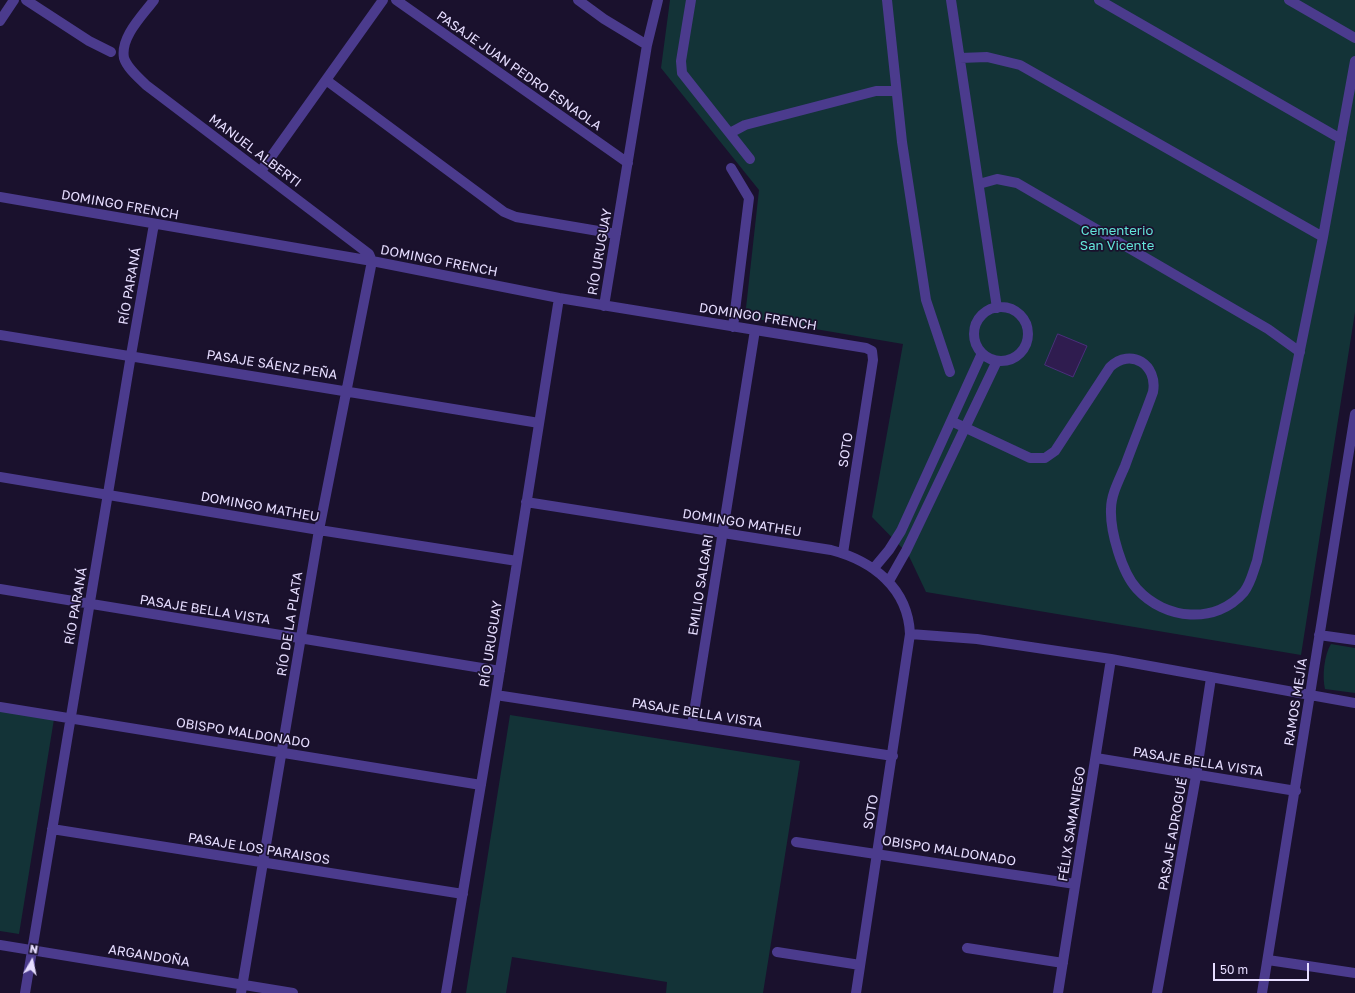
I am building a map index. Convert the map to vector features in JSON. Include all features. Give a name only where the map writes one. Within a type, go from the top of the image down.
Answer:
[{"type":"street","points":[[0,21],[14,0]]},
{"type":"street","points":[[26,0],[89,41],[111,52]]},
{"type":"street","name":"MANUEL ALBERTI","points":[[154,0],[129,35],[125,44],[124,58],[136,76],[368,254],[372,261]]},
{"type":"street","points":[[261,171],[383,0]]},
{"type":"street","name":"PASAJE JUAN PEDRO ESNAOLA","points":[[396,0],[628,163]]},
{"type":"street","points":[[578,0],[604,19],[648,45]]},
{"type":"street","points":[[691,0],[680,68],[682,73],[750,159]]},
{"type":"street","points":[[888,0],[902,142],[926,300],[950,372]]},
{"type":"street","points":[[952,0],[997,308]]},
{"type":"street","points":[[1099,0],[1340,139]]},
{"type":"street","points":[[1289,0],[1355,38]]},
{"type":"street","name":"RÍO URUGUAY","points":[[604,306],[648,45],[657,3]]},
{"type":"street","points":[[960,58],[987,57],[1020,65],[1323,237]]},
{"type":"street","points":[[951,421],[1030,458],[1045,458],[1055,451],[1110,366],[1123,359],[1140,361],[1152,373],[1155,384],[1154,392],[1111,504],[1112,528],[1119,555],[1132,584],[1152,603],[1175,612],[1201,616],[1210,614],[1227,606],[1237,599],[1250,582],[1257,561],[1323,237],[1355,61]]},
{"type":"street","points":[[326,80],[504,212],[516,216],[616,234]]},
{"type":"street","points":[[730,133],[745,125],[868,93],[896,91]]},
{"type":"street","points":[[731,168],[749,198],[733,327]]},
{"type":"street","points":[[979,184],[997,179],[1017,183],[1268,329],[1300,352]]},
{"type":"street","name":"DOMINGO FRENCH","points":[[0,197],[372,261],[604,306],[866,348],[872,351]]},
{"type":"street","name":"RÍO PARANÁ","points":[[25,993],[130,355],[154,224]]},
{"type":"street","name":"RÍO DE LA PLATA","points":[[242,989],[319,530],[345,391],[372,261]]},
{"type":"street","name":"RÍO URUGUAY","points":[[446,993],[500,671],[559,298]]},
{"type":"street","points":[[997,308],[1006,308],[1015,311],[1022,317],[1027,326],[1027,344],[1022,352],[1014,358],[1006,361],[997,361],[982,353],[975,338],[976,326],[982,315],[997,308]]},
{"type":"street","name":"EMILIO SALGARI","points":[[692,725],[755,330]]},
{"type":"street","name":"PASAJE SÁENZ PEÑA","points":[[0,335],[130,355],[539,423]]},
{"type":"street","name":"SOTO","points":[[843,553],[873,360],[872,351]]},
{"type":"street","points":[[874,568],[889,550],[901,531],[982,353]]},
{"type":"street","points":[[889,581],[906,551],[997,361]]},
{"type":"street","name":"RAMOS MEJÍA","points":[[1262,993],[1296,791],[1355,414]]},
{"type":"street","name":"DOMINGO MATHEU","points":[[0,477],[517,561]]},
{"type":"street","name":"DOMINGO MATHEU","points":[[526,502],[843,553],[874,568],[889,581],[907,615],[910,634]]},
{"type":"street","name":"PASAJE BELLA VISTA","points":[[0,589],[500,671]]},
{"type":"street","points":[[910,634],[977,639],[1111,659],[1355,703]]},
{"type":"street","name":"SOTO","points":[[856,993],[893,756],[910,634]]},
{"type":"street","points":[[1320,635],[1355,640]]},
{"type":"street","name":"FÉLIX SAMANIEGO","points":[[1058,993],[1111,659]]},
{"type":"street","name":"PASAJE ADROGUÉ","points":[[1157,993],[1196,776],[1211,678]]},
{"type":"street","name":"PASAJE BELLA VISTA","points":[[496,695],[893,756]]},
{"type":"street","name":"OBISPO MALDONADO","points":[[0,707],[481,785]]},
{"type":"street","name":"PASAJE BELLA VISTA","points":[[1096,758],[1196,776],[1296,791]]},
{"type":"street","name":"PASAJE LOS PARAISOS","points":[[52,829],[463,894]]},
{"type":"street","name":"OBISPO MALDONADO","points":[[796,842],[1075,884]]},
{"type":"street","name":"ARGANDOÑA","points":[[0,944],[242,989],[293,993]]},
{"type":"street","points":[[967,948],[1062,963]]},
{"type":"street","points":[[776,952],[860,965]]},
{"type":"street","points":[[1268,960],[1355,973]]},
{"type":"green space","name":"Cementerio San Vicente","points":[[670,0],[1355,0],[1355,312],[1301,655],[926,592],[908,554],[872,517],[903,344],[745,317],[759,190],[661,68]]},
{"type":"green space","points":[[1331,644],[1355,648],[1355,693],[1325,689],[1324,666]]},
{"type":"green space","points":[[0,711],[54,719],[19,934],[0,931]]},
{"type":"green space","points":[[510,715],[800,761],[763,993],[666,993],[667,982],[512,957],[506,993],[466,993]]},
{"type":"building","points":[[1058,334],[1087,346],[1073,377],[1045,365]]}]
